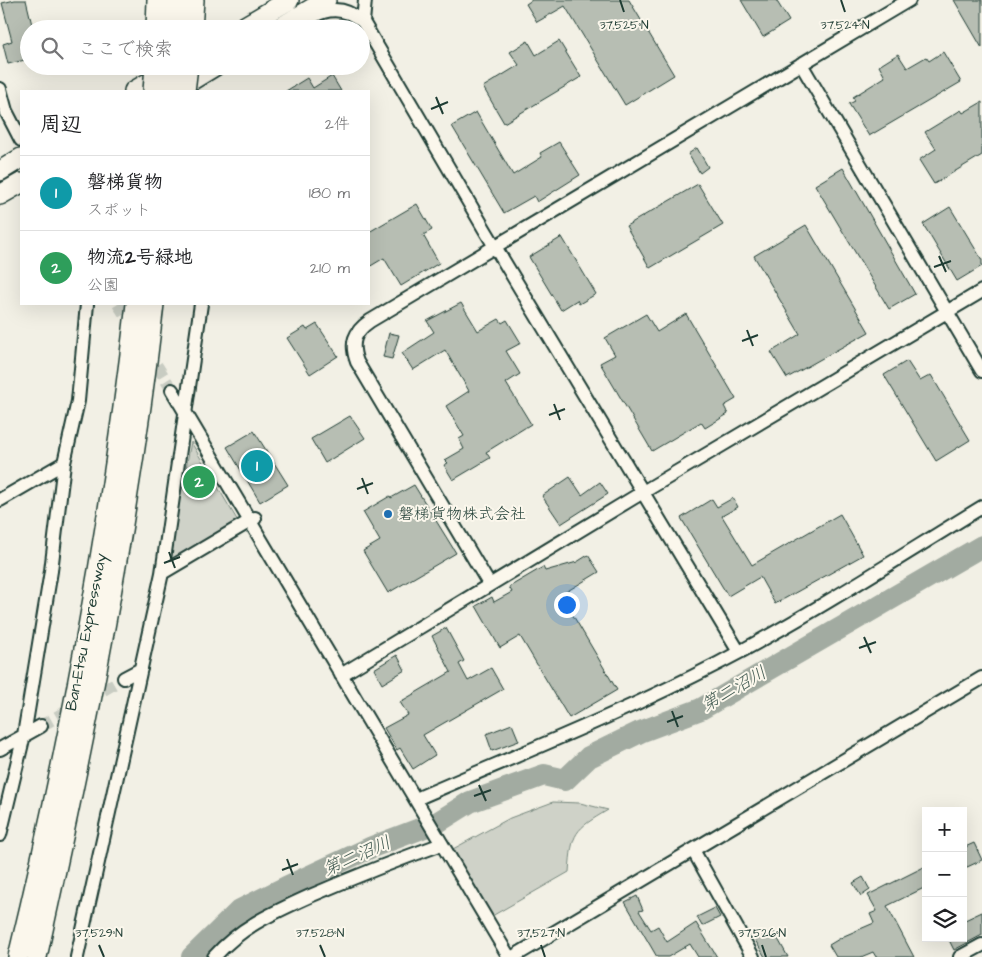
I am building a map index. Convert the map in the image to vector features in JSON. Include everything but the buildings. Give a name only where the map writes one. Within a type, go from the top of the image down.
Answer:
[{"type":"highway","points":[[156,20],[157,0]]},
{"type":"highway","points":[[175,20],[176,0]]},
{"type":"highway","points":[[193,20],[194,0]]},
{"type":"highway","points":[[255,20],[289,0]]},
{"type":"highway","points":[[293,20],[326,0]]},
{"type":"highway","points":[[153,90],[154,75]]},
{"type":"highway","points":[[136,90],[160,75]]},
{"type":"highway","points":[[173,90],[174,75]]},
{"type":"highway","points":[[185,90],[187,75]]},
{"type":"highway","points":[[175,90],[200,75]]},
{"type":"highway","points":[[0,170],[20,159]]},
{"type":"highway","points":[[0,195],[20,184]]},
{"type":"highway","name":"Ban-Etsu Expressway","points":[[18,957],[58,776],[96,580],[126,387],[136,305]]},
{"type":"highway","name":"Ban-Etsu Expressway","points":[[37,957],[104,643],[145,385],[154,305]]},
{"type":"street","points":[[364,20],[365,0]]},
{"type":"street","points":[[489,584],[357,362],[353,345],[355,334],[370,321],[909,0]]},
{"type":"street","points":[[307,20],[331,9],[351,14],[361,20]]},
{"type":"street","points":[[370,32],[495,246],[740,652]]},
{"type":"street","points":[[801,64],[946,313],[982,371]]},
{"type":"street","points":[[0,88],[6,111],[20,138]]},
{"type":"street","points":[[341,675],[489,584],[982,291]]},
{"type":"street","points":[[0,835],[24,735],[51,571],[64,464],[78,401],[87,305]]},
{"type":"street","points":[[77,957],[162,573],[202,305]]},
{"type":"street","points":[[172,390],[252,520],[341,675],[509,957]]},
{"type":"street","points":[[0,500],[64,464]]},
{"type":"street","points":[[416,800],[647,699],[740,652],[982,507]]},
{"type":"street","points":[[162,573],[252,520]]},
{"type":"street","points":[[124,678],[141,669]]},
{"type":"street","points":[[513,957],[982,678]]},
{"type":"street","points":[[0,749],[41,726]]},
{"type":"street","points":[[214,957],[230,939],[265,917],[440,840]]},
{"type":"street","points":[[693,850],[753,957]]},
{"type":"street","points":[[960,957],[982,945]]},
{"type":"shaded area","points":[[191,442],[239,523],[167,566]]},
{"type":"shaded area","points":[[553,802],[580,803],[608,810],[588,822],[577,834],[572,848],[569,872],[492,916],[453,849],[510,818]]},
{"type":"waterway","name":"第二沼川","points":[[192,957],[240,910],[372,847],[438,822],[470,802],[544,775],[565,780],[589,757],[640,732],[701,709],[982,546]]},
{"type":"tunnel","points":[[119,305],[134,329]]},
{"type":"tunnel","points":[[147,350],[172,390]]},
{"type":"tunnel","points":[[41,726],[124,678]]},
{"type":"place","name":"磐梯貨物","points":[[257,466]]},
{"type":"place","name":"物流2号緑地","points":[[199,482]]},
{"type":"place","name":"磐梯貨物株式会社","points":[[388,514]]}]
